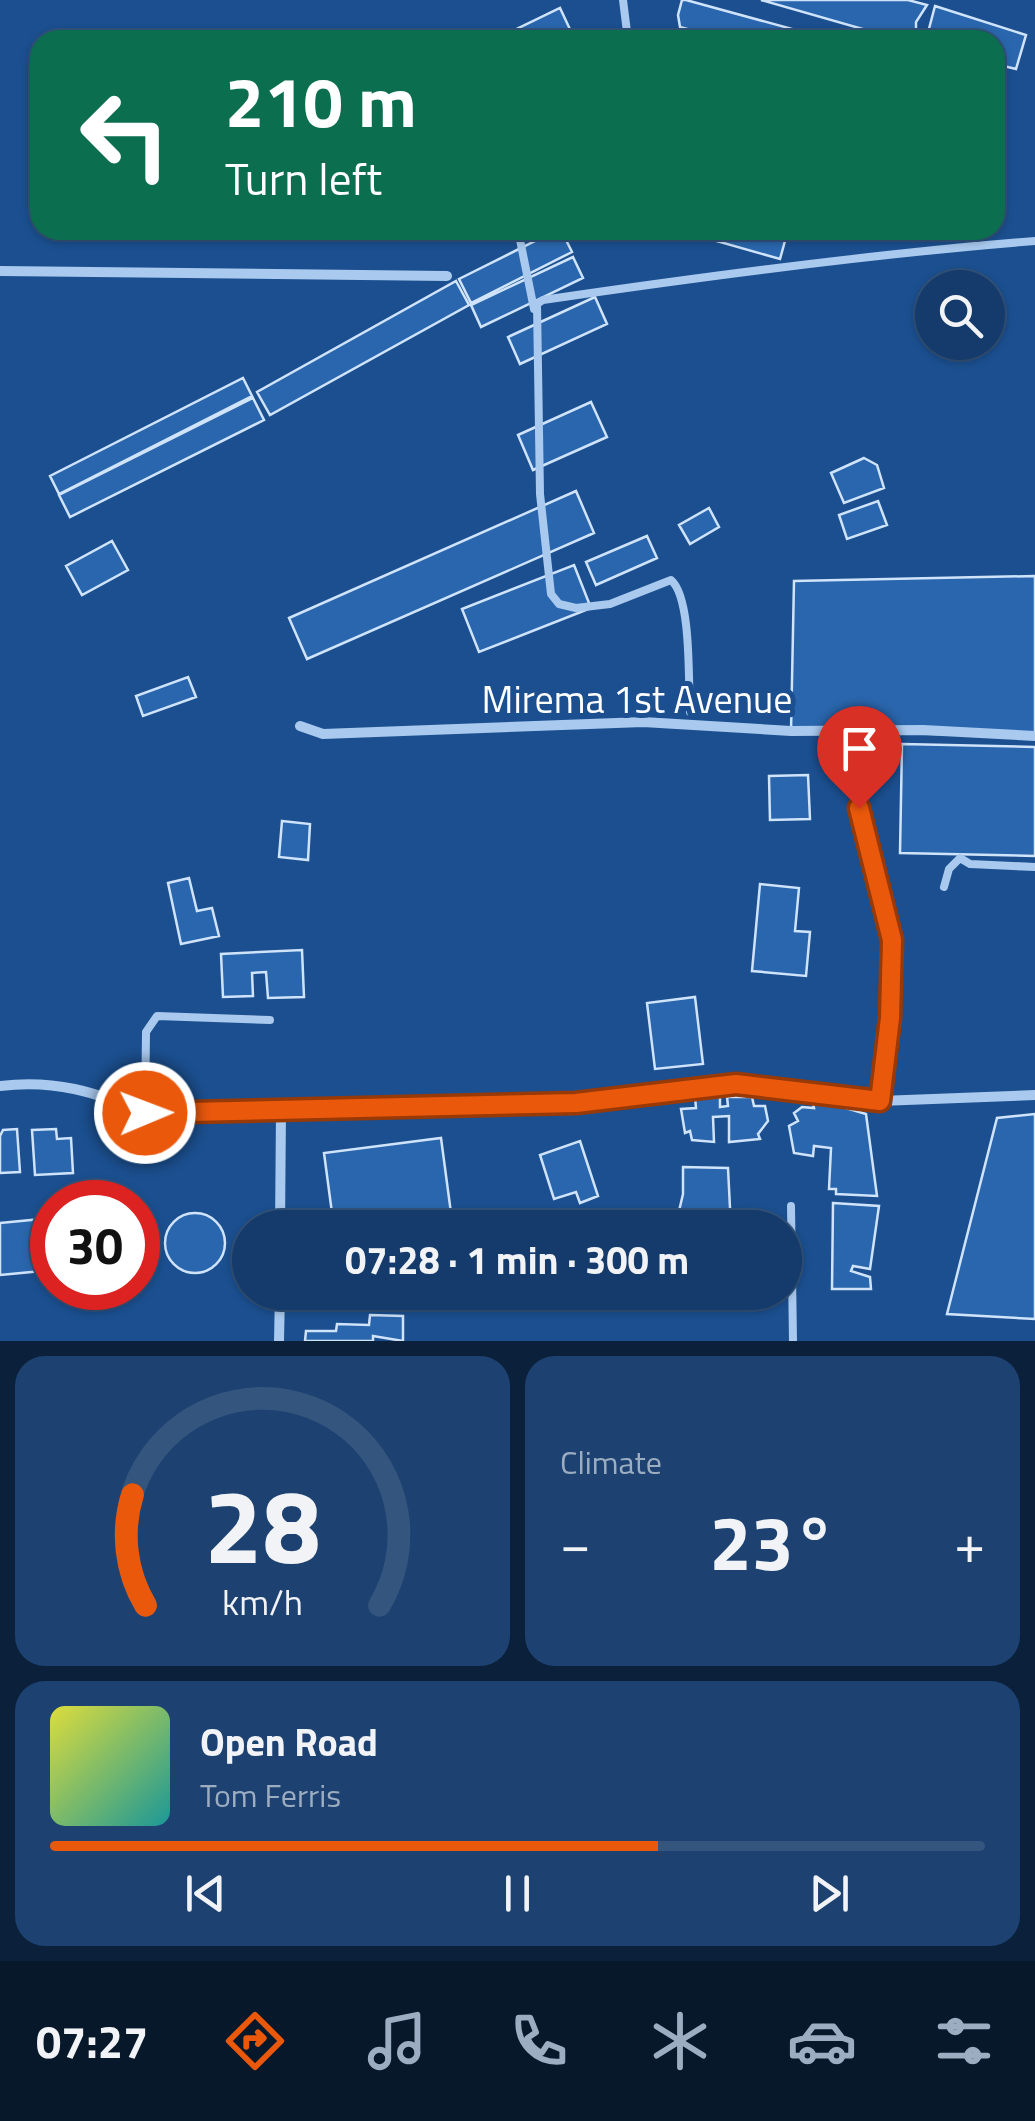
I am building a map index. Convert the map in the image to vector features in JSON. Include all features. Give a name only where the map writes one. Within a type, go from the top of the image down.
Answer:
[{"type":"street","points":[[0,271],[447,276]]},
{"type":"street","name":"Mirema 1st Avenue","points":[[300,726],[323,734],[341,734],[643,722],[791,732],[922,730],[1035,736]]},
{"type":"street","points":[[859,808],[892,940],[890,1018],[880,1101]]},
{"type":"street","points":[[0,1086],[22,1084],[94,1091],[145,1113],[576,1103],[736,1084],[880,1101],[1035,1095]]},
{"type":"street","points":[[280,1210],[281,1110]]},
{"type":"street","points":[[279,1341],[280,1310]]},
{"type":"lane","points":[[623,0],[627,30]]},
{"type":"lane","points":[[520,240],[535,313],[540,494],[551,594],[559,604],[576,608],[624,600],[671,580],[678,586],[684,610],[690,712]]},
{"type":"lane","points":[[535,313],[543,300],[633,286],[1035,241]]},
{"type":"lane","points":[[944,887],[948,870],[960,858],[970,864],[1035,867]]},
{"type":"lane","points":[[145,1113],[146,1032],[157,1016],[270,1020]]},
{"type":"lane","points":[[791,1206],[793,1341]]},
{"type":"building","points":[[682,0],[686,0],[796,30],[691,30],[680,27]]},
{"type":"building","points":[[761,0],[908,0],[927,5],[916,22],[916,30],[866,30]]},
{"type":"building","points":[[935,6],[1026,35],[1016,69],[1005,66],[1005,30],[929,30]]},
{"type":"building","points":[[560,8],[570,30],[515,30]]},
{"type":"building","points":[[537,240],[566,240],[572,252],[471,303],[459,279]]},
{"type":"building","points":[[713,240],[785,240],[780,259]]},
{"type":"building","points":[[573,257],[583,278],[481,327],[471,305]]},
{"type":"building","points":[[456,281],[469,305],[270,415],[257,392]]},
{"type":"building","points":[[595,297],[607,324],[520,364],[508,337]]},
{"type":"building","points":[[243,378],[252,396],[59,494],[50,476]]},
{"type":"building","points":[[253,398],[264,420],[70,517],[59,495]]},
{"type":"building","points":[[591,402],[607,437],[533,470],[518,435]]},
{"type":"building","points":[[864,458],[877,465],[884,488],[844,503],[831,473]]},
{"type":"building","points":[[576,491],[594,533],[307,659],[289,618]]},
{"type":"building","points":[[878,501],[887,525],[847,539],[839,515]]},
{"type":"building","points":[[709,508],[719,527],[690,544],[679,525]]},
{"type":"building","points":[[647,536],[657,558],[596,585],[586,562]]},
{"type":"building","points":[[112,541],[128,570],[82,595],[66,566]]},
{"type":"building","points":[[574,565],[591,608],[479,652],[462,609]]},
{"type":"building","points":[[1035,576],[1035,736],[791,731],[794,581]]},
{"type":"building","points":[[188,677],[196,697],[143,716],[136,696]]},
{"type":"building","points":[[902,744],[1035,747],[1035,856],[900,853]]},
{"type":"building","points":[[808,775],[810,819],[770,820],[769,776]]},
{"type":"building","points":[[282,821],[310,824],[308,860],[279,857]]},
{"type":"building","points":[[189,878],[197,911],[212,908],[219,936],[181,944],[168,883]]},
{"type":"building","points":[[760,884],[799,888],[795,931],[810,932],[806,976],[752,971]]},
{"type":"building","points":[[302,950],[304,997],[268,998],[266,972],[252,973],[253,996],[223,997],[221,954]]},
{"type":"building","points":[[695,997],[703,1064],[655,1069],[647,1003]]},
{"type":"building","points":[[720,1095],[720,1107],[728,1106],[727,1097],[752,1097],[754,1106],[765,1106],[768,1121],[758,1134],[760,1139],[729,1142],[729,1116],[713,1117],[714,1142],[692,1140],[690,1131],[685,1133],[681,1109],[696,1108],[695,1097]]},
{"type":"building","points":[[812,1098],[866,1114],[877,1196],[836,1194],[836,1189],[829,1189],[831,1148],[814,1146],[813,1156],[794,1153],[789,1126],[798,1121],[794,1113],[802,1107],[814,1108]]},
{"type":"building","points":[[1035,1114],[1035,1319],[947,1314],[997,1118]]},
{"type":"building","points":[[17,1129],[20,1172],[0,1173],[0,1136],[3,1130]]},
{"type":"building","points":[[56,1129],[57,1139],[71,1138],[73,1173],[35,1175],[32,1130]]},
{"type":"building","points":[[441,1138],[451,1210],[332,1210],[324,1153]]},
{"type":"building","points":[[580,1141],[598,1196],[580,1203],[576,1192],[554,1199],[540,1155]]},
{"type":"building","points":[[683,1167],[728,1168],[730,1210],[679,1210]]},
{"type":"building","points":[[833,1203],[879,1206],[870,1269],[853,1266],[851,1271],[870,1277],[871,1289],[832,1289]]},
{"type":"building","points":[[195,1213],[216,1222],[225,1243],[216,1264],[195,1273],[174,1264],[165,1243],[174,1222]]},
{"type":"building","points":[[30,1220],[30,1272],[0,1275],[0,1223]]},
{"type":"building","points":[[370,1315],[403,1316],[403,1341],[373,1336],[373,1341],[305,1341],[306,1331],[336,1331],[337,1324],[369,1325]]},
{"type":"route","points":[[145,1113],[576,1103],[736,1084],[880,1101],[890,1018],[892,940],[859,808]]}]
